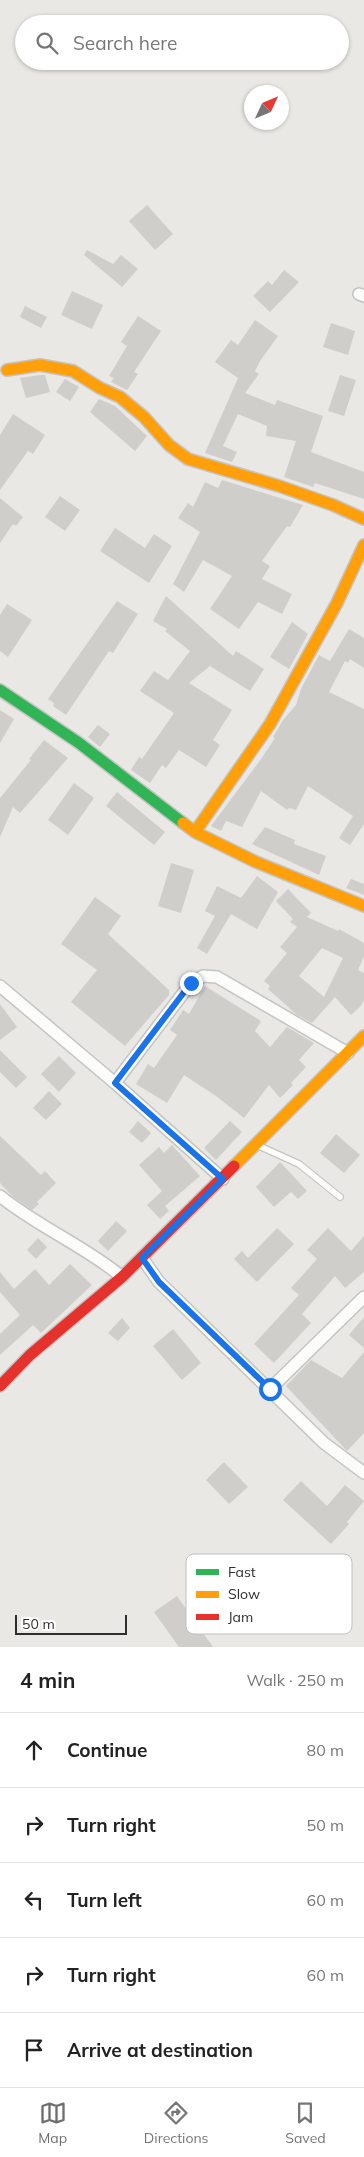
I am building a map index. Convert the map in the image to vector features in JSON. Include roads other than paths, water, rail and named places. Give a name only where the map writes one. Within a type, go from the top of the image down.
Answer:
[{"type":"street","points":[[7,370],[40,365],[73,371],[100,388],[120,397],[144,417],[169,445],[188,459],[279,486],[333,505],[364,519]]},
{"type":"street","points":[[195,832],[270,724],[337,603],[363,549]]},
{"type":"street","points":[[0,690],[79,743],[195,832],[256,862],[364,906]]},
{"type":"street","points":[[115,1083],[191,983],[203,976],[217,977],[242,990],[348,1053]]},
{"type":"street","points":[[0,986],[115,1083],[223,1179]]},
{"type":"street","points":[[0,1386],[30,1355],[142,1258],[364,1036]]},
{"type":"street","points":[[0,1196],[22,1214],[108,1265],[122,1277]]},
{"type":"street","points":[[142,1258],[159,1282],[324,1443],[364,1473]]},
{"type":"street","points":[[270,1389],[364,1297]]},
{"type":"lane","points":[[256,1145],[299,1164],[340,1197]]}]
